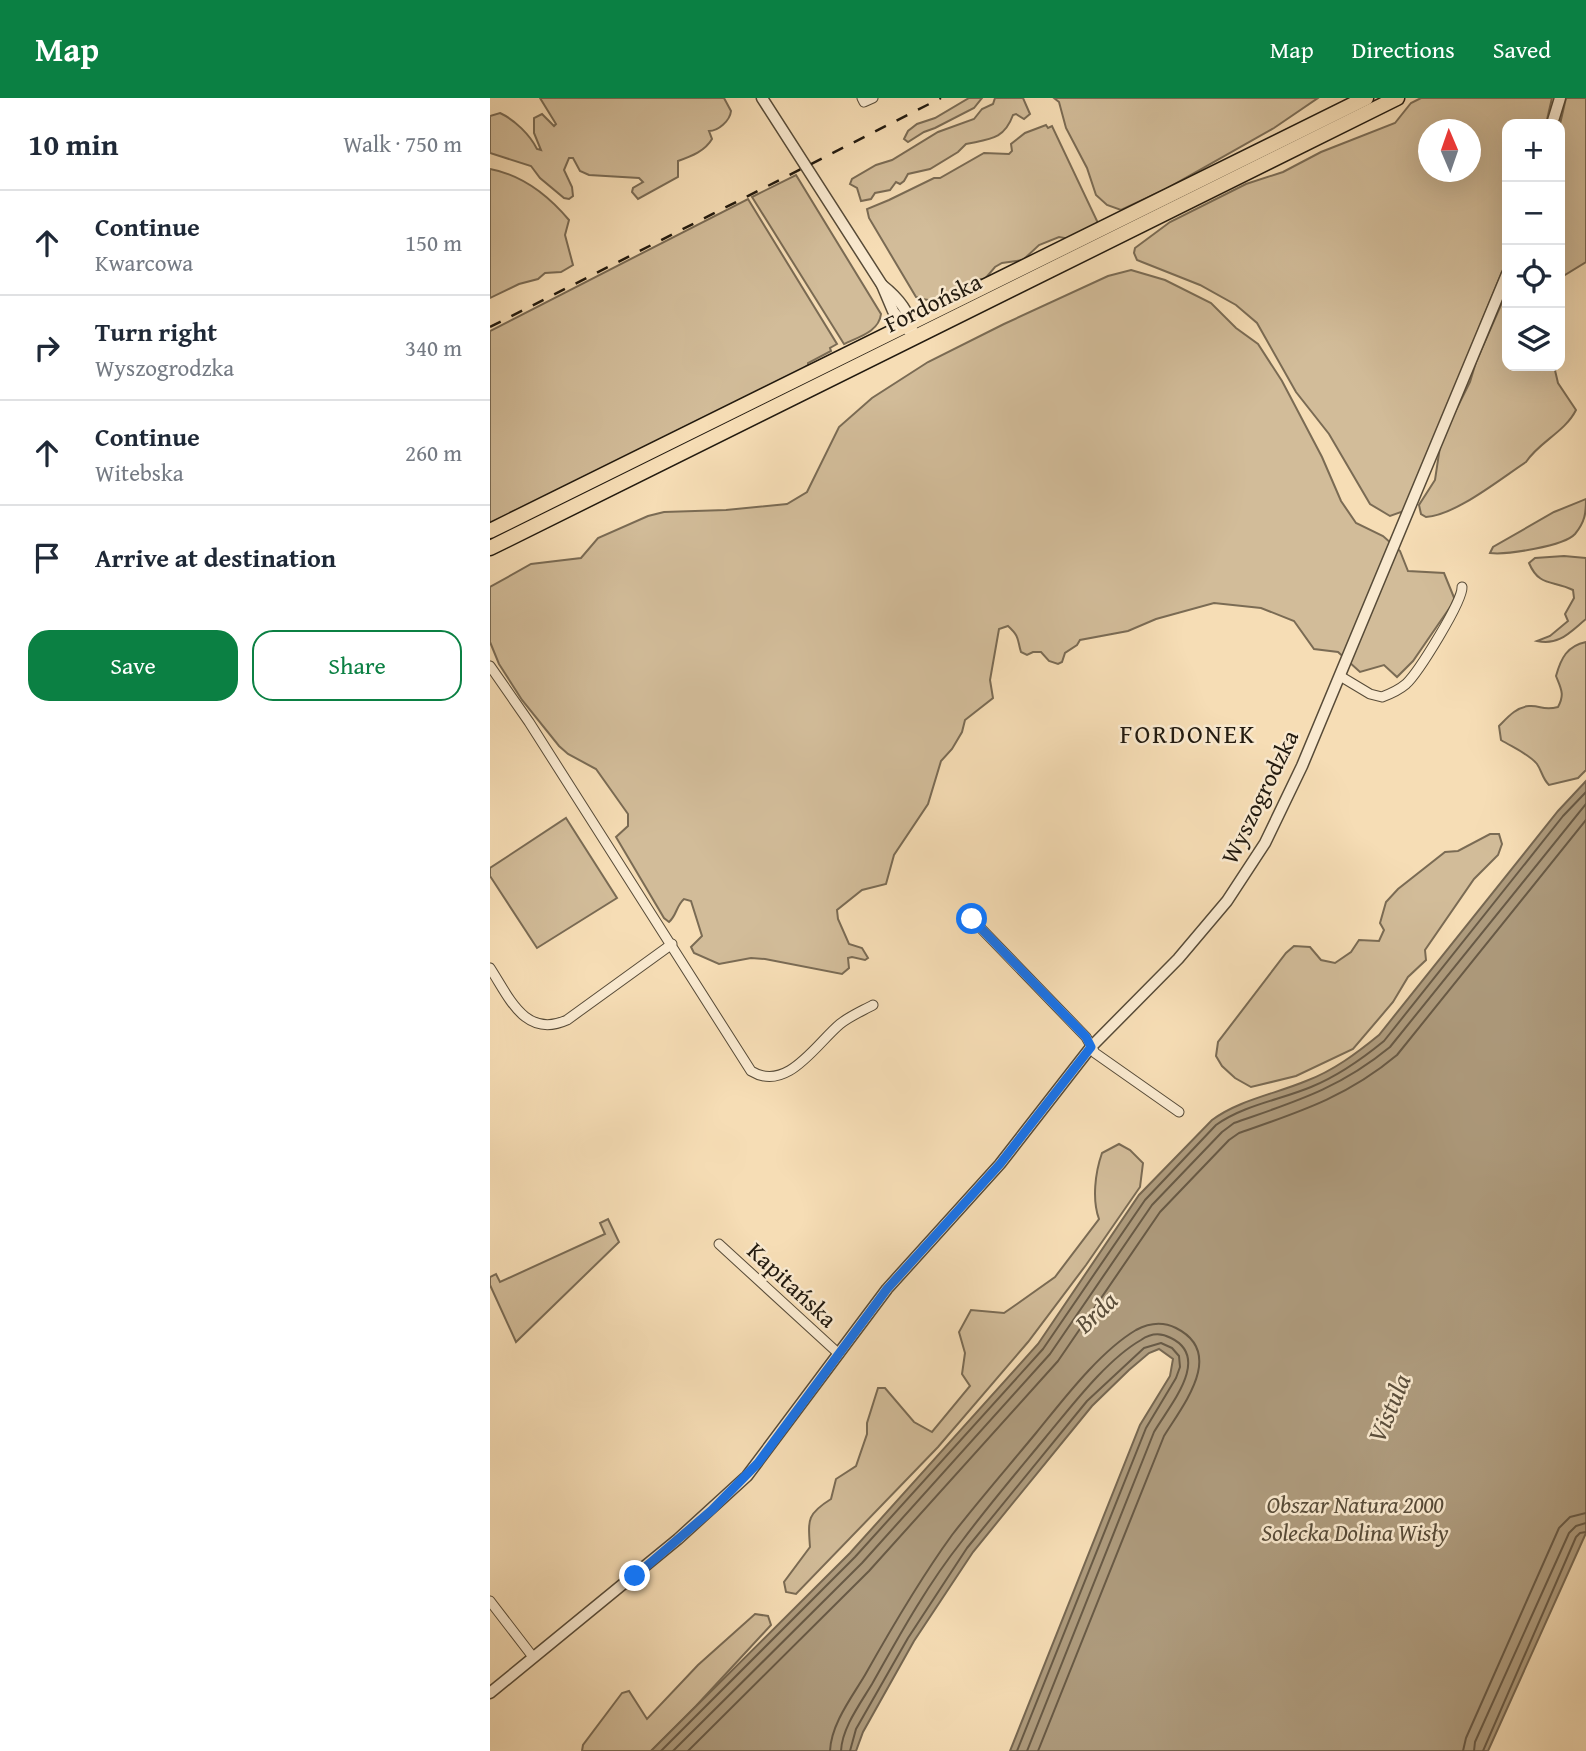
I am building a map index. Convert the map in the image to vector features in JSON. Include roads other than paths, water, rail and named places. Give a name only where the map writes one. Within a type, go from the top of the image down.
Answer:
[{"type":"main road","name":"Fordońska","points":[[490,531],[694,439],[1366,98]]},
{"type":"main road","name":"Fordońska","points":[[694,439],[883,336],[910,328],[1397,98]]},
{"type":"main road","name":"Fordońska","points":[[490,548],[678,446]]},
{"type":"street","points":[[762,98],[882,285],[893,311],[910,328]]},
{"type":"street","points":[[862,98],[864,102],[873,98]]},
{"type":"street","points":[[1554,119],[1560,98]]},
{"type":"street","points":[[882,285],[896,296],[910,328]]},
{"type":"street","name":"Wyszogrodzka","points":[[490,1692],[644,1568],[736,1487],[758,1463],[887,1289],[1000,1164],[1091,1047],[1191,945],[1241,882],[1284,807],[1502,286]]},
{"type":"street","points":[[883,336],[893,311]]},
{"type":"street","points":[[1340,676],[1370,694],[1382,697],[1408,683],[1448,621],[1462,593],[1462,587]]},
{"type":"street","points":[[490,666],[671,944],[746,1065],[758,1075],[773,1076],[792,1070],[839,1025],[873,1005]]},
{"type":"street","points":[[967,918],[1086,1037],[1095,1053],[1179,1112]]},
{"type":"street","points":[[490,968],[524,1017],[544,1026],[555,1025],[567,1020],[671,944]]},
{"type":"street","name":"Kapitańska","points":[[719,1244],[839,1354]]},
{"type":"street","points":[[490,1601],[533,1657]]},
{"type":"water","name":"Obszar Natura 2000 Solecka Dolina Wisły","points":[[1586,781],[1586,1533],[1488,1751],[1010,1751],[1140,1425],[1170,1376],[1173,1359],[1159,1349],[1149,1353],[1129,1370],[1092,1406],[973,1552],[914,1641],[863,1732],[856,1751],[651,1751],[850,1553],[1038,1344],[1139,1195],[1212,1120],[1245,1102],[1326,1072],[1379,1035],[1558,811]]},
{"type":"railway","points":[[490,327],[941,98]]},
{"type":"district","name":"FORDONEK","points":[[1188,734]]},
{"type":"water label","name":"Brda","points":[[1096,1312]]},
{"type":"water label","name":"Vistula","points":[[1389,1408]]}]
